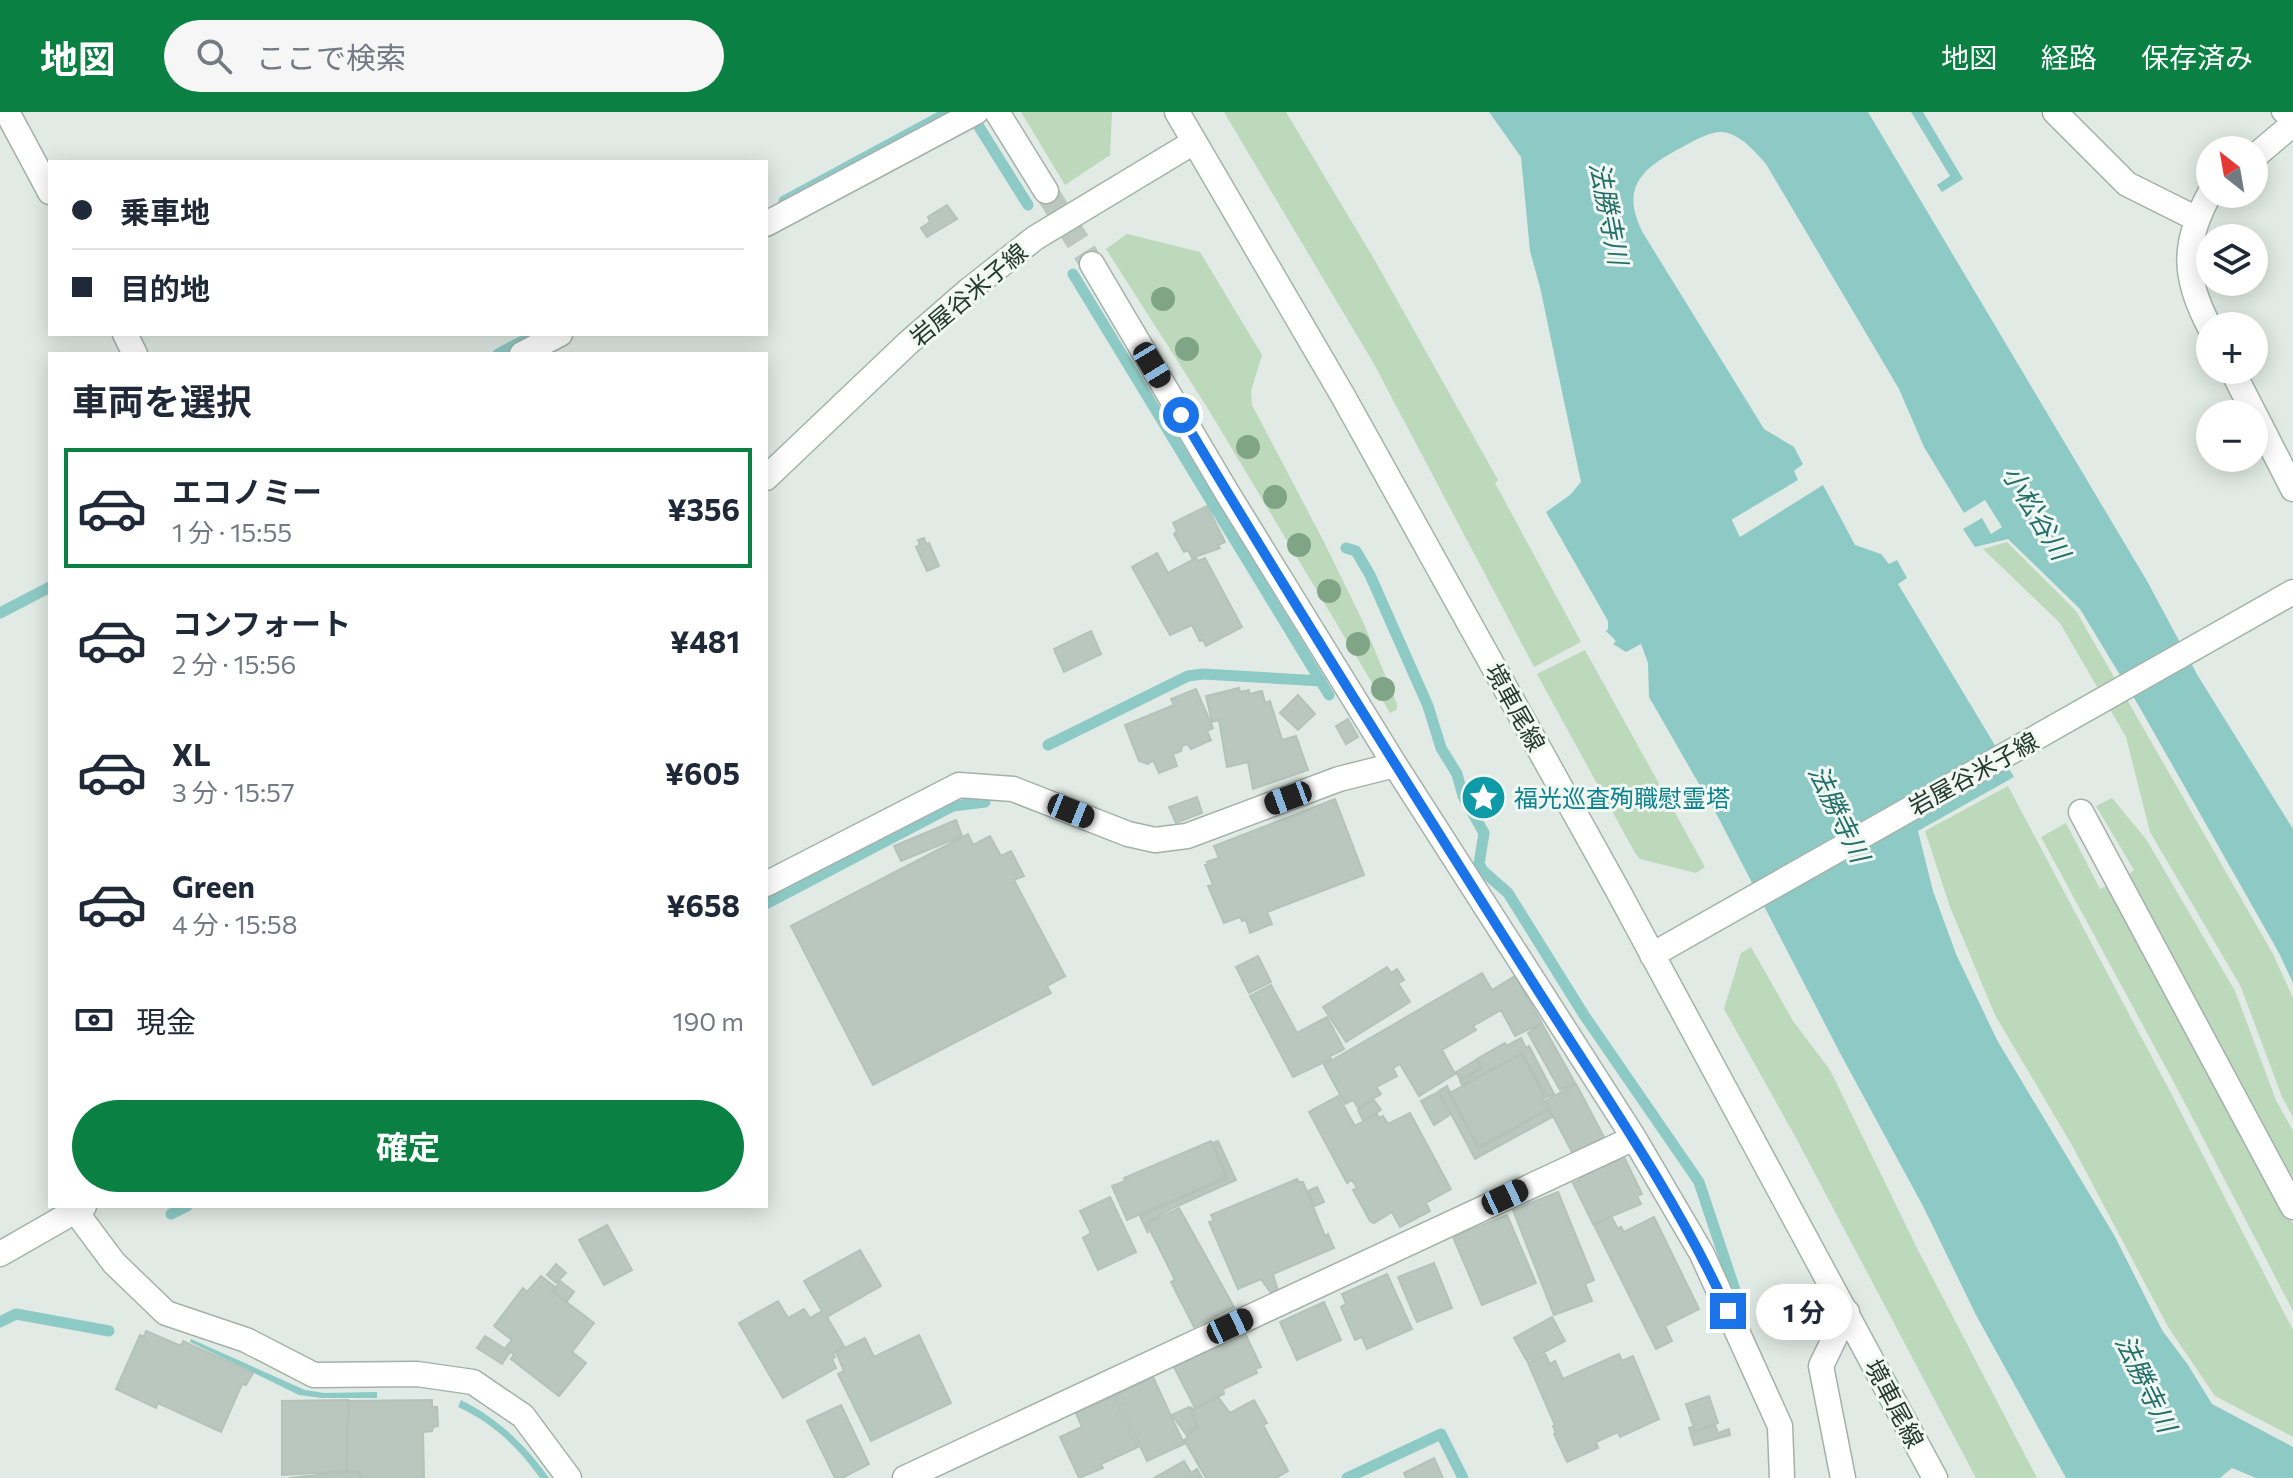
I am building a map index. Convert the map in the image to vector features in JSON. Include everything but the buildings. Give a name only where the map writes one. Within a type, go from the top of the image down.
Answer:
[{"type":"street","points":[[7,112],[48,188]]},
{"type":"street","points":[[768,223],[976,112]]},
{"type":"street","points":[[997,112],[1046,191]]},
{"type":"street","name":"境車尾線","points":[[1177,112],[1343,396],[1652,955],[1935,1478]]},
{"type":"street","points":[[2055,112],[2127,184],[2197,219]]},
{"type":"street","points":[[2268,145],[2293,124]]},
{"type":"street","name":"岩屋谷米子線","points":[[768,476],[908,343],[969,290],[1047,231],[1194,142]]},
{"type":"street","points":[[2201,312],[2188,273],[2189,245],[2202,208]]},
{"type":"street","points":[[1092,264],[1226,491],[1395,765],[1634,1138],[1702,1254],[1780,1426],[1782,1478]]},
{"type":"street","points":[[526,352],[556,336]]},
{"type":"street","points":[[2239,384],[2293,489]]},
{"type":"street","name":"岩屋谷米子線","points":[[1652,955],[2293,592]]},
{"type":"street","points":[[768,883],[959,785],[1013,789],[1128,834],[1155,840],[1187,836],[1339,779],[1395,765]]},
{"type":"street","points":[[2081,812],[2293,1207]]},
{"type":"street","points":[[905,1478],[1634,1138]]},
{"type":"street","points":[[0,1254],[80,1209],[114,1263],[166,1313],[246,1340],[314,1375],[417,1374],[473,1382],[523,1416],[569,1478]]},
{"type":"street","points":[[1843,1478],[1821,1366],[1847,1312]]},
{"type":"lane","points":[[2281,112],[2293,124]]},
{"type":"green space","points":[[1021,112],[1112,112],[1110,155],[1065,185]]},
{"type":"green space","points":[[1224,112],[1286,112],[1374,259],[1498,480],[1495,483],[1581,642],[1534,667],[1374,364]]},
{"type":"green space","points":[[1127,234],[1200,252],[1262,355],[1251,391],[1252,405],[1364,624],[1397,704],[1397,709],[1390,713],[1210,412],[1106,249]]},
{"type":"green space","points":[[2007,542],[2076,611],[2273,954],[2293,998],[2293,1117],[2282,1097],[2241,987],[2150,832],[2126,737],[2060,623],[1983,549]]},
{"type":"green space","points":[[1585,650],[1705,867],[1696,873],[1640,859],[1635,853],[1537,674]]},
{"type":"green space","points":[[2008,786],[2293,1330],[2293,1437],[2215,1396],[2168,1327],[2073,1147],[1995,1015],[1950,907],[1925,831]]},
{"type":"green space","points":[[2112,798],[2146,839],[2235,991],[2276,1100],[2293,1131],[2293,1181],[2127,876],[2134,870],[2096,806]]},
{"type":"green space","points":[[2066,823],[2100,889],[2111,884],[2293,1224],[2293,1311],[2041,837]]},
{"type":"green space","points":[[1751,947],[1793,1021],[1830,1070],[1917,1248],[2037,1478],[1976,1478],[1724,1009],[1741,953]]},
{"type":"water","name":"小松谷川","points":[[1489,112],[1868,112],[2147,581],[2198,676],[2293,829],[2293,983],[2140,708],[2080,609],[2008,539],[1975,547],[1963,529],[1982,518],[1991,534],[2002,527],[1985,500],[1964,513],[1924,447],[1899,389],[1766,164],[1739,138],[1718,132],[1692,142],[1649,168],[1635,188],[1633,201],[1643,233],[1764,429],[1794,447],[1803,464],[1794,471],[1798,480],[1694,542],[1705,559],[1823,485],[1855,545],[1881,554],[1889,564],[1897,560],[1907,578],[1898,584],[2014,777],[1918,831],[1933,891],[1956,954],[1997,1040],[2114,1235],[2162,1330],[2212,1404],[2293,1447],[2293,1478],[2256,1478],[2232,1468],[2220,1478],[2066,1478],[1976,1315],[1924,1208],[1718,817],[1649,697],[1648,663],[1641,644],[1626,652],[1613,644],[1616,641],[1606,631],[1608,621],[1546,512],[1570,495],[1581,482],[1530,251],[1521,157]]},
{"type":"water","points":[[1911,112],[1923,112],[1963,179],[1942,192],[1937,185],[1950,176]]},
{"type":"water","points":[[191,1339],[305,1390],[324,1393],[377,1392],[377,1398],[299,1395],[190,1342]]},
{"type":"water","points":[[461,1400],[510,1433],[549,1478],[540,1478],[504,1437],[458,1407]]},
{"type":"waterway","points":[[784,201],[949,112]]},
{"type":"waterway","points":[[976,122],[1028,205]]},
{"type":"waterway","points":[[1073,274],[1329,695]]},
{"type":"waterway","points":[[502,352],[528,338]]},
{"type":"waterway","name":"法勝寺川","points":[[1662,453],[1751,639]]},
{"type":"waterway","points":[[1346,548],[1356,551],[1370,575],[1428,706],[1441,748],[1457,774],[1463,796],[1484,833],[1479,864],[1508,893],[1584,1015],[1699,1182],[1743,1314]]},
{"type":"waterway","points":[[0,613],[48,588]]},
{"type":"waterway","points":[[1048,745],[1188,676],[1203,674],[1321,681]]},
{"type":"waterway","points":[[768,903],[953,806],[985,802]]},
{"type":"waterway","points":[[171,1214],[183,1208]]},
{"type":"waterway","points":[[0,1322],[16,1314],[109,1331]]},
{"type":"waterway","points":[[1347,1478],[1441,1434],[1463,1478]]},
{"type":"tunnel","points":[[1046,191],[1092,264]]},
{"type":"place","name":"福光巡査殉職慰霊塔","points":[[1483,797]]},
{"type":"route","points":[[1181,415],[1395,765],[1634,1138],[1702,1254],[1728,1311]]}]
